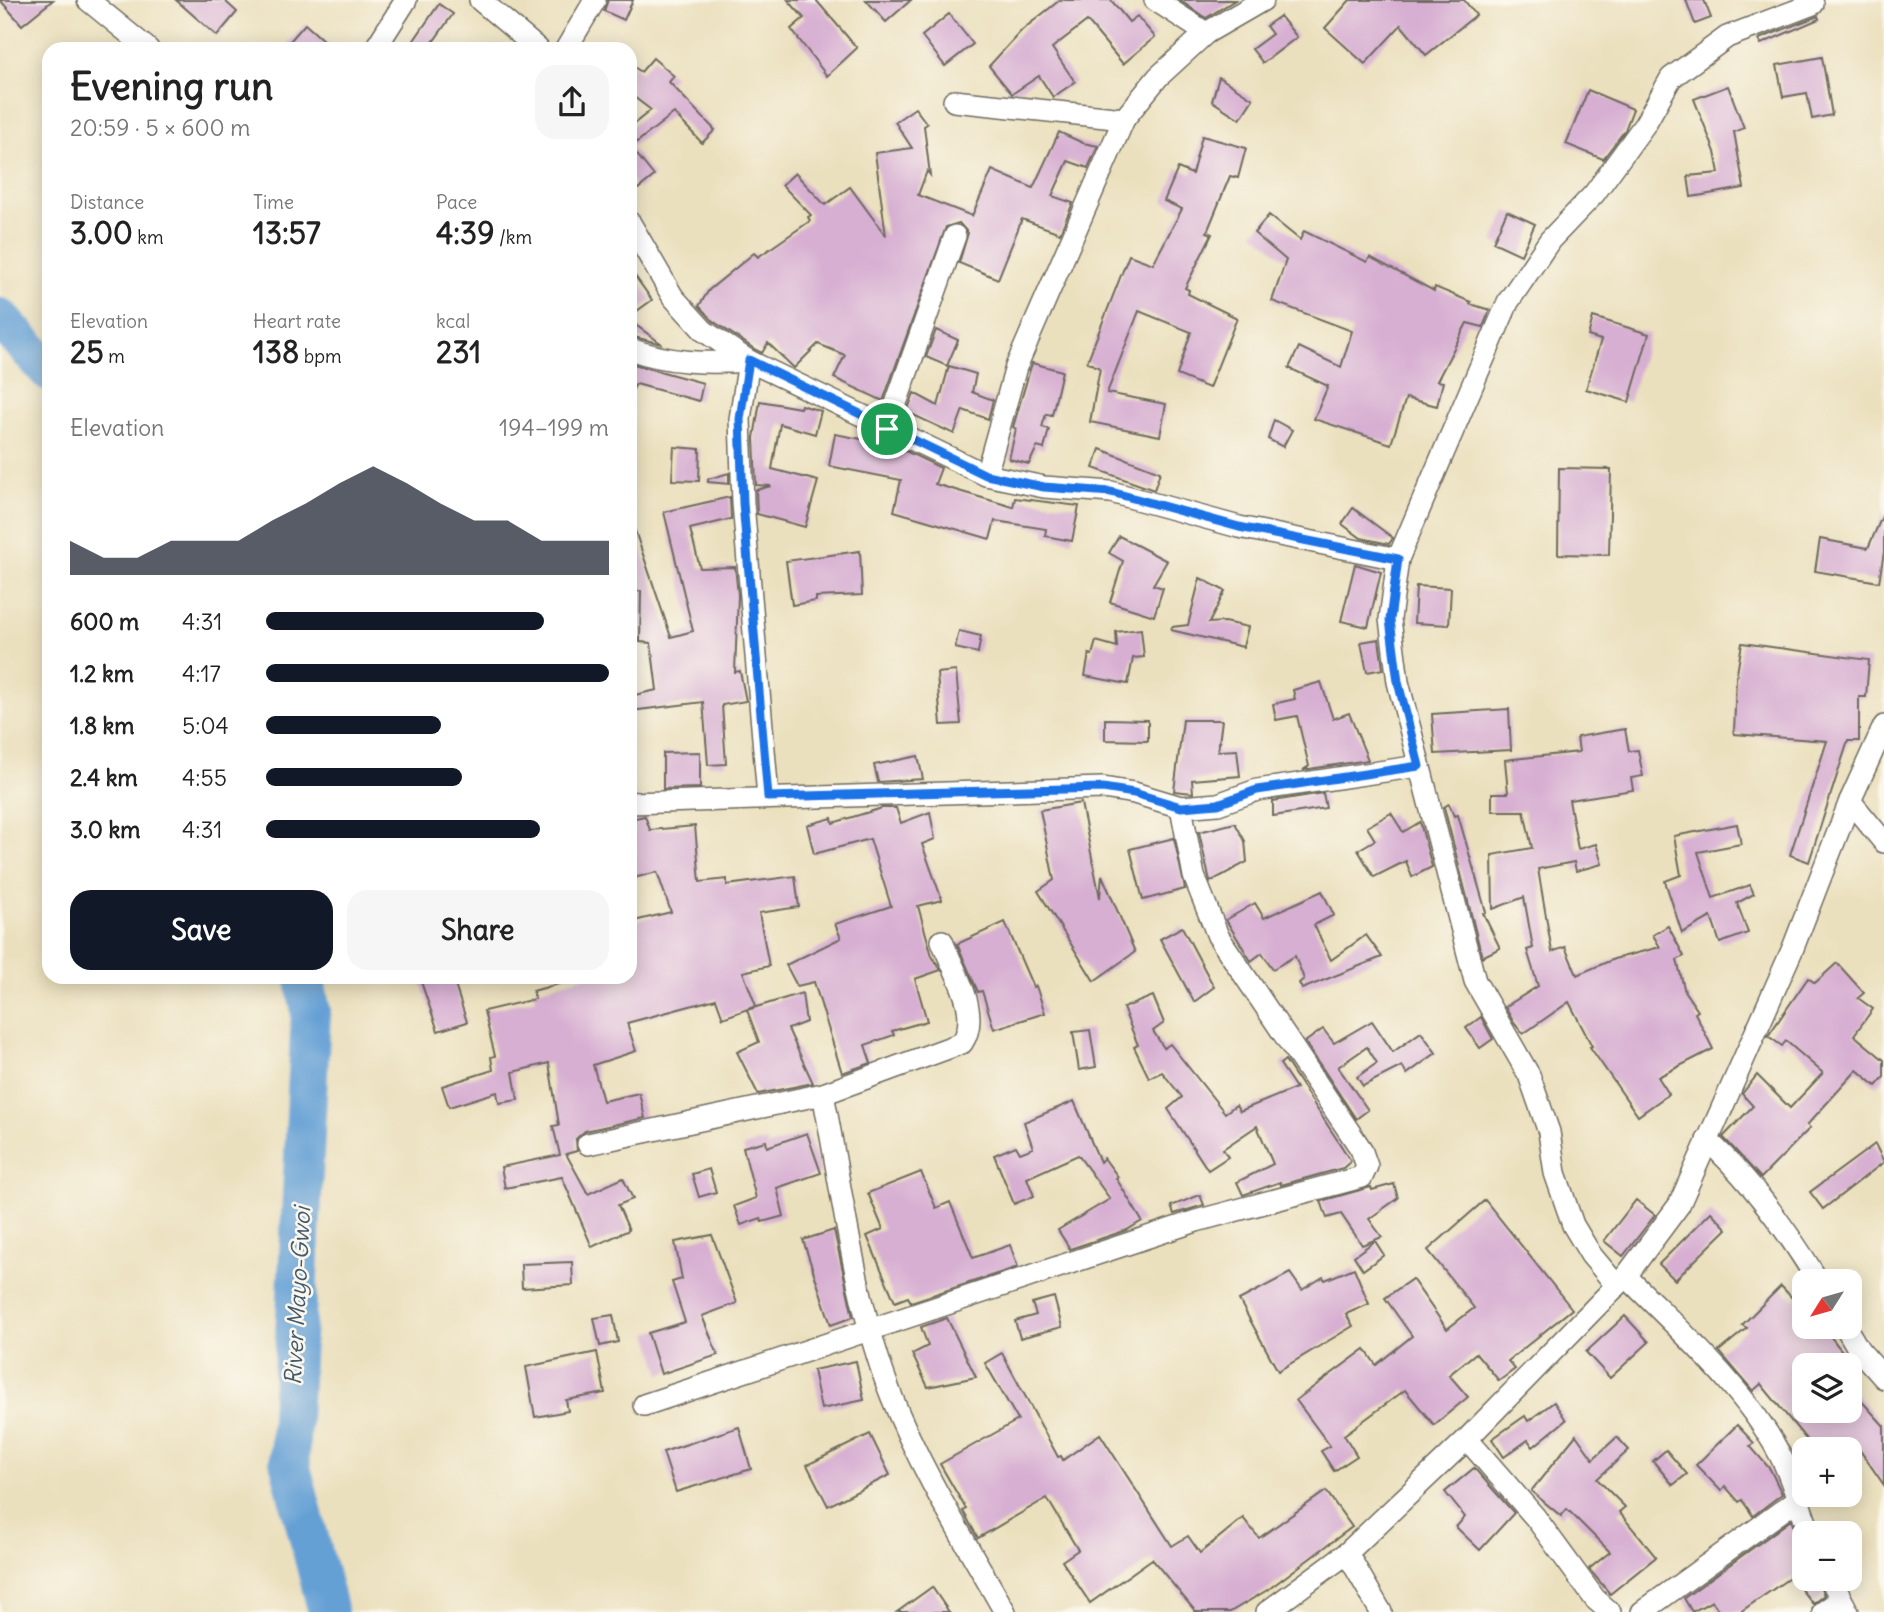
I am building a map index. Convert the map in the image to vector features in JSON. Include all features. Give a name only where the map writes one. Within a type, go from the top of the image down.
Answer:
[{"type":"street","points":[[88,0],[139,42]]},
{"type":"street","points":[[380,42],[407,0]]},
{"type":"street","points":[[480,0],[530,42]]},
{"type":"street","points":[[570,42],[595,0]]},
{"type":"street","points":[[1155,0],[1206,33]]},
{"type":"street","points":[[986,475],[1016,367],[1124,119],[1158,77],[1206,33],[1263,0]]},
{"type":"street","points":[[1792,1486],[1783,1462],[1727,1381],[1622,1281],[1573,1225],[1555,1173],[1549,1132],[1529,1076],[1475,981],[1398,682],[1390,620],[1398,559],[1508,302],[1550,240],[1594,194],[1645,124],[1671,78],[1727,37],[1813,4]]},
{"type":"street","points":[[954,101],[1124,119]]},
{"type":"street","points":[[637,235],[673,298],[704,331],[749,360],[986,475],[1044,487],[1111,492],[1239,527],[1398,559]]},
{"type":"street","points":[[887,429],[955,236]]},
{"type":"street","points":[[637,351],[650,356],[710,364],[749,360]]},
{"type":"street","points":[[749,360],[740,419],[743,503],[768,797]]},
{"type":"street","points":[[1267,1612],[1347,1553],[1466,1439],[1622,1281],[1679,1205],[1793,948],[1850,801],[1884,726]]},
{"type":"street","points":[[637,803],[1103,788],[1134,793],[1181,807],[1218,804],[1257,790],[1419,766]]},
{"type":"street","points":[[1850,801],[1884,842]]},
{"type":"street","points":[[644,1405],[1196,1221],[1362,1177],[1367,1166],[1362,1149],[1218,936],[1194,876],[1181,807]]},
{"type":"street","points":[[589,1144],[823,1094],[962,1043],[970,1031],[971,1015],[942,941]]},
{"type":"street","points":[[823,1094],[869,1329],[891,1396],[930,1480],[1005,1612]]},
{"type":"street","points":[[1707,1140],[1738,1168],[1811,1269]]},
{"type":"street","points":[[1853,1339],[1884,1378]]},
{"type":"street","points":[[1466,1439],[1535,1517],[1595,1599],[1610,1612]]},
{"type":"street","points":[[1642,1612],[1792,1504]]},
{"type":"street","points":[[1347,1553],[1381,1612]]},
{"type":"building","points":[[0,0],[53,0],[22,25]]},
{"type":"building","points":[[176,0],[224,0],[237,12],[217,36]]},
{"type":"building","points":[[608,0],[633,0],[624,20],[604,11]]},
{"type":"building","points":[[788,0],[816,0],[857,48],[827,76],[791,29],[804,18]]},
{"type":"building","points":[[866,0],[911,0],[886,22]]},
{"type":"building","points":[[1060,0],[1111,0],[1129,22],[1137,16],[1155,37],[1123,64],[1087,21],[1052,48],[1075,82],[1053,97],[1039,76],[1012,94],[989,66],[1022,30]]},
{"type":"building","points":[[1179,0],[1235,0],[1206,18]]},
{"type":"building","points":[[1350,0],[1464,0],[1476,15],[1426,55],[1401,25],[1365,64],[1325,28]]},
{"type":"building","points":[[1686,0],[1704,0],[1711,18],[1695,24]]},
{"type":"building","points":[[439,4],[453,14],[433,42],[413,42]]},
{"type":"building","points":[[949,14],[973,44],[945,66],[922,36]]},
{"type":"building","points":[[1280,16],[1297,37],[1263,63],[1252,49],[1272,34],[1266,26]]},
{"type":"building","points":[[1818,16],[1819,19],[1761,44],[1759,39]]},
{"type":"building","points":[[305,24],[325,42],[289,42]]},
{"type":"building","points":[[1822,57],[1832,115],[1812,119],[1807,93],[1783,97],[1777,65]]},
{"type":"building","points":[[653,58],[674,76],[669,82],[715,130],[702,143],[674,113],[637,142],[637,121],[651,110],[637,99],[637,69],[641,72]]},
{"type":"building","points":[[1219,77],[1253,99],[1240,119],[1212,101]]},
{"type":"building","points":[[1728,86],[1744,128],[1734,132],[1744,188],[1691,197],[1688,176],[1719,173],[1715,152],[1694,99]]},
{"type":"building","points":[[1588,90],[1633,109],[1625,130],[1603,159],[1566,144]]},
{"type":"building","points":[[915,108],[927,124],[924,126],[930,175],[927,171],[918,195],[972,216],[992,170],[1033,188],[1059,132],[1083,143],[1098,146],[1088,168],[1068,161],[1052,196],[1073,203],[1060,233],[1022,219],[998,279],[959,263],[968,233],[959,223],[946,227],[883,401],[834,378],[845,355],[818,344],[794,368],[768,343],[762,353],[756,350],[713,321],[699,306],[709,290],[754,253],[758,257],[810,221],[808,217],[811,215],[782,185],[795,173],[825,205],[850,187],[886,236],[875,153],[912,148],[895,122]]},
{"type":"building","points":[[1202,136],[1246,148],[1238,178],[1230,176],[1207,232],[1212,234],[1185,288],[1189,290],[1188,294],[1237,318],[1209,388],[1177,375],[1191,332],[1139,311],[1107,393],[1166,404],[1160,436],[1090,422],[1100,368],[1087,362],[1129,255],[1153,264],[1182,209],[1164,201],[1178,168],[1192,174]]},
{"type":"building","points":[[637,155],[654,176],[637,188]]},
{"type":"building","points":[[1507,211],[1535,224],[1521,255],[1493,242]]},
{"type":"building","points":[[1269,215],[1300,240],[1304,231],[1367,262],[1370,257],[1434,291],[1435,287],[1471,302],[1470,304],[1490,310],[1483,327],[1467,323],[1437,381],[1443,382],[1437,406],[1406,398],[1391,444],[1314,419],[1328,386],[1289,368],[1299,347],[1341,367],[1352,331],[1272,301],[1286,260],[1254,233]]},
{"type":"building","points":[[637,279],[652,300],[637,311]]},
{"type":"building","points":[[1593,317],[1649,334],[1629,402],[1586,389],[1601,340],[1588,336]]},
{"type":"building","points":[[637,326],[662,344],[637,338]]},
{"type":"building","points":[[936,330],[958,340],[947,366],[926,357]]},
{"type":"building","points":[[1032,363],[1062,371],[1052,415],[1046,414],[1042,427],[1049,429],[1044,449],[1037,447],[1029,464],[1009,459],[1016,429],[1013,427]]},
{"type":"building","points":[[637,365],[703,383],[699,401],[637,384]]},
{"type":"building","points":[[949,366],[976,374],[972,392],[993,400],[988,419],[963,410],[954,434],[907,412],[914,393],[938,406]]},
{"type":"building","points":[[760,401],[800,408],[801,405],[821,411],[815,434],[780,424],[772,469],[818,481],[805,527],[757,514],[756,490],[771,486],[756,485],[754,438]]},
{"type":"building","points":[[1274,420],[1292,430],[1283,447],[1268,439]]},
{"type":"building","points":[[835,434],[893,445],[941,468],[935,484],[1013,507],[1015,498],[1079,506],[1072,541],[1045,536],[1046,529],[995,521],[990,539],[894,511],[901,480],[829,466]]},
{"type":"building","points":[[674,447],[700,449],[699,481],[672,480]]},
{"type":"building","points":[[1100,449],[1160,472],[1154,490],[1093,468]]},
{"type":"building","points":[[1559,468],[1611,469],[1609,555],[1558,554]]},
{"type":"building","points":[[729,473],[729,484],[708,482],[708,479]]},
{"type":"building","points":[[730,497],[731,519],[690,529],[700,568],[735,567],[738,595],[735,672],[740,671],[746,701],[722,705],[726,764],[708,765],[703,702],[637,710],[637,694],[657,690],[651,643],[640,642],[641,591],[637,591],[637,537],[671,637],[693,631],[664,512]]},
{"type":"building","points":[[1353,508],[1393,538],[1389,544],[1361,538],[1342,524]]},
{"type":"building","points":[[1884,512],[1884,552],[1879,582],[1815,571],[1820,539],[1868,548]]},
{"type":"building","points":[[1119,536],[1167,561],[1153,585],[1163,588],[1154,616],[1110,602],[1123,561],[1109,553]]},
{"type":"building","points":[[860,551],[862,595],[816,597],[816,601],[792,605],[786,561]]},
{"type":"building","points":[[1355,564],[1381,572],[1368,627],[1341,621]]},
{"type":"building","points":[[1200,578],[1225,591],[1209,623],[1224,622],[1248,627],[1243,647],[1171,630],[1172,627],[1188,625]]},
{"type":"building","points":[[1416,586],[1451,588],[1449,625],[1414,623]]},
{"type":"building","points":[[1141,629],[1144,657],[1133,658],[1128,684],[1085,676],[1089,654],[1092,655],[1096,641],[1117,647],[1116,632]]},
{"type":"building","points":[[959,631],[981,636],[978,653],[955,648]]},
{"type":"building","points":[[1379,639],[1383,669],[1367,672],[1361,642]]},
{"type":"building","points":[[1742,643],[1869,660],[1866,697],[1859,697],[1859,741],[1848,741],[1809,862],[1790,855],[1827,741],[1734,734],[1736,679]]},
{"type":"building","points":[[956,671],[961,724],[941,725],[937,673]]},
{"type":"building","points":[[1321,682],[1333,719],[1349,713],[1368,760],[1303,770],[1309,766],[1297,716],[1276,720],[1273,704],[1295,699],[1293,690]]},
{"type":"building","points":[[1509,709],[1511,750],[1435,754],[1432,714]]},
{"type":"building","points":[[1105,719],[1148,720],[1148,741],[1105,740]]},
{"type":"building","points":[[1183,720],[1222,720],[1218,751],[1237,750],[1240,776],[1192,780],[1193,793],[1174,791]]},
{"type":"building","points":[[1625,729],[1629,751],[1638,750],[1643,776],[1631,778],[1633,790],[1569,800],[1578,849],[1596,844],[1602,864],[1576,871],[1574,862],[1538,869],[1552,952],[1565,947],[1577,975],[1614,959],[1660,947],[1653,935],[1668,926],[1684,956],[1677,960],[1685,992],[1698,1011],[1695,1013],[1713,1049],[1658,1077],[1669,1094],[1638,1116],[1590,1047],[1592,1046],[1569,1002],[1523,1034],[1514,1023],[1505,1007],[1538,986],[1527,950],[1533,948],[1524,897],[1493,909],[1492,855],[1532,848],[1524,811],[1492,811],[1492,793],[1508,793],[1505,760],[1579,752],[1577,737]]},
{"type":"building","points":[[700,752],[700,788],[663,789],[663,753]]},
{"type":"building","points":[[918,756],[923,779],[878,782],[874,765]]},
{"type":"building","points":[[1323,793],[1326,808],[1273,816],[1273,801]]},
{"type":"building","points":[[1081,803],[1100,898],[1102,875],[1135,952],[1094,981],[1038,891],[1054,880],[1040,810]]},
{"type":"building","points":[[1449,804],[1454,816],[1458,815],[1486,912],[1483,913],[1500,948],[1482,957],[1444,807]]},
{"type":"building","points":[[882,808],[896,808],[901,823],[930,812],[935,839],[922,844],[942,900],[918,906],[932,956],[941,970],[915,979],[927,1021],[892,1031],[894,1035],[865,1045],[871,1063],[842,1073],[814,982],[797,986],[786,965],[841,938],[835,924],[891,906],[870,839],[814,854],[807,825],[832,818],[833,823]]},
{"type":"building","points":[[1391,813],[1403,832],[1420,822],[1432,867],[1412,877],[1406,861],[1374,877],[1358,850],[1375,840],[1367,827]]},
{"type":"building","points":[[645,816],[650,830],[695,826],[700,882],[727,879],[727,885],[795,876],[799,907],[759,913],[769,966],[743,972],[756,1006],[723,1018],[716,999],[627,1023],[636,1051],[593,1065],[603,1101],[639,1093],[645,1118],[585,1131],[576,1139],[577,1151],[566,1154],[588,1194],[623,1178],[633,1199],[618,1205],[629,1230],[592,1247],[562,1177],[505,1188],[501,1167],[560,1155],[553,1126],[559,1125],[549,1063],[513,1072],[518,1100],[499,1103],[497,1092],[449,1107],[442,1086],[493,1070],[491,1057],[495,1056],[484,1011],[535,999],[533,991],[558,984],[637,984],[637,920],[671,912],[657,872],[637,877],[637,818]]},
{"type":"building","points":[[1235,823],[1245,841],[1247,862],[1210,882],[1199,832]]},
{"type":"building","points":[[1737,824],[1741,844],[1698,852],[1713,898],[1750,885],[1754,894],[1737,903],[1748,933],[1720,943],[1711,917],[1682,933],[1665,881],[1681,875],[1674,836]]},
{"type":"building","points":[[1174,838],[1185,889],[1143,900],[1130,849]]},
{"type":"building","points":[[1322,891],[1334,915],[1314,925],[1331,960],[1366,935],[1382,957],[1302,989],[1299,983],[1304,979],[1295,956],[1273,969],[1262,953],[1251,961],[1226,920],[1255,903],[1264,918]]},
{"type":"building","points":[[1005,922],[1033,987],[1036,986],[1045,1013],[994,1029],[982,991],[978,992],[957,944]]},
{"type":"building","points":[[1182,927],[1214,987],[1194,1002],[1160,939]]},
{"type":"building","points":[[1837,963],[1864,993],[1858,998],[1873,1009],[1854,1035],[1884,1060],[1884,1077],[1876,1086],[1857,1070],[1807,1125],[1810,1128],[1761,1178],[1723,1137],[1753,1106],[1742,1094],[1757,1075],[1790,1108],[1823,1073],[1786,1041],[1782,1046],[1768,1036],[1808,978],[1815,983]]},
{"type":"building","points":[[422,984],[455,984],[467,1022],[438,1031]]},
{"type":"building","points":[[802,993],[806,1022],[788,1029],[813,1083],[758,1094],[737,1052],[759,1042],[747,1010]]},
{"type":"building","points":[[1153,996],[1164,1023],[1153,1031],[1164,1048],[1170,1044],[1225,1113],[1236,1105],[1240,1111],[1296,1088],[1280,1064],[1285,1060],[1351,1161],[1343,1168],[1281,1185],[1280,1182],[1243,1195],[1237,1182],[1273,1164],[1257,1126],[1223,1149],[1228,1157],[1208,1170],[1168,1109],[1182,1097],[1162,1072],[1149,1078],[1134,1047],[1138,1045],[1123,1008]]},
{"type":"building","points":[[1481,1017],[1493,1039],[1480,1048],[1466,1028]]},
{"type":"building","points":[[1372,1021],[1393,1052],[1421,1032],[1436,1053],[1407,1074],[1402,1066],[1363,1086],[1357,1077],[1377,1063],[1367,1047],[1338,1067],[1368,1110],[1356,1119],[1305,1042],[1323,1029],[1334,1043]]},
{"type":"building","points":[[1090,1030],[1096,1067],[1079,1070],[1073,1032]]},
{"type":"building","points":[[1074,1101],[1100,1162],[1104,1158],[1118,1177],[1116,1178],[1142,1221],[1127,1230],[1070,1249],[1058,1230],[1110,1199],[1078,1155],[1027,1178],[1034,1196],[1014,1204],[994,1155],[1016,1146],[1020,1153],[1033,1148],[1024,1122]]},
{"type":"building","points":[[807,1133],[821,1173],[777,1188],[784,1216],[762,1222],[761,1218],[741,1225],[734,1206],[756,1198],[743,1147],[766,1141],[767,1147]]},
{"type":"building","points":[[1875,1144],[1884,1162],[1823,1209],[1810,1192]]},
{"type":"building","points":[[709,1169],[716,1192],[699,1197],[692,1174]]},
{"type":"building","points":[[921,1172],[936,1208],[950,1202],[973,1258],[1010,1245],[1018,1267],[911,1302],[908,1297],[895,1302],[867,1236],[883,1229],[868,1193]]},
{"type":"building","points":[[1394,1184],[1398,1198],[1369,1219],[1382,1237],[1362,1245],[1341,1214],[1327,1218],[1321,1201],[1371,1187],[1372,1190]]},
{"type":"building","points":[[1200,1195],[1204,1205],[1174,1214],[1171,1206]]},
{"type":"building","points":[[1485,1200],[1572,1309],[1508,1361],[1515,1369],[1499,1381],[1476,1353],[1449,1375],[1468,1397],[1434,1425],[1405,1390],[1344,1435],[1357,1456],[1334,1471],[1321,1451],[1330,1446],[1296,1400],[1365,1349],[1376,1365],[1412,1336],[1385,1298],[1412,1279],[1447,1329],[1474,1308],[1428,1250]]},
{"type":"building","points":[[1636,1200],[1655,1215],[1623,1256],[1604,1241]]},
{"type":"building","points":[[1711,1212],[1727,1229],[1675,1280],[1659,1264]]},
{"type":"building","points":[[834,1230],[853,1317],[831,1325],[803,1240]]},
{"type":"building","points":[[712,1235],[737,1303],[702,1316],[718,1355],[661,1374],[648,1333],[685,1322],[672,1282],[682,1279],[675,1242]]},
{"type":"building","points":[[1375,1241],[1384,1255],[1363,1270],[1354,1256]]},
{"type":"building","points":[[572,1262],[573,1285],[522,1288],[521,1264]]},
{"type":"building","points":[[1354,1268],[1369,1304],[1346,1314],[1353,1326],[1278,1371],[1239,1300],[1290,1273],[1302,1290],[1323,1277],[1325,1280]]},
{"type":"building","points":[[1781,1286],[1792,1298],[1792,1339],[1832,1339],[1843,1353],[1792,1353],[1792,1422],[1761,1384],[1753,1391],[1719,1351],[1747,1328],[1742,1325]]},
{"type":"building","points":[[1054,1297],[1062,1327],[1020,1338],[1015,1321],[1036,1315],[1032,1303]]},
{"type":"building","points":[[613,1315],[618,1342],[600,1346],[594,1318]]},
{"type":"building","points":[[1625,1316],[1649,1342],[1610,1378],[1586,1352]]},
{"type":"building","points":[[947,1318],[976,1377],[928,1387],[912,1354],[928,1346],[921,1327]]},
{"type":"building","points":[[597,1352],[605,1393],[566,1400],[568,1411],[535,1417],[526,1367]]},
{"type":"building","points":[[1002,1353],[1058,1457],[1061,1456],[1063,1460],[1100,1434],[1172,1546],[1188,1536],[1200,1553],[1243,1518],[1259,1538],[1326,1491],[1352,1527],[1269,1589],[1230,1612],[1196,1612],[1152,1559],[1090,1603],[1062,1561],[1078,1550],[1047,1498],[978,1538],[963,1511],[966,1509],[940,1464],[1018,1420],[985,1363]]},
{"type":"building","points":[[856,1361],[864,1400],[821,1409],[813,1370]]},
{"type":"building","points":[[1862,1401],[1884,1426],[1884,1485],[1862,1453],[1862,1437],[1804,1437],[1793,1423],[1862,1423]]},
{"type":"building","points":[[1554,1402],[1566,1420],[1533,1447],[1528,1440],[1504,1457],[1492,1439],[1525,1416],[1528,1421]]},
{"type":"building","points":[[1737,1425],[1754,1443],[1750,1446],[1770,1469],[1782,1494],[1753,1516],[1742,1500],[1739,1502],[1725,1486],[1721,1491],[1696,1465]]},
{"type":"building","points":[[739,1427],[751,1469],[676,1492],[663,1452]]},
{"type":"building","points":[[870,1434],[890,1475],[828,1506],[807,1465]]},
{"type":"building","points":[[1576,1435],[1593,1459],[1617,1437],[1629,1450],[1597,1479],[1625,1507],[1619,1512],[1656,1557],[1610,1594],[1589,1569],[1610,1552],[1567,1509],[1561,1516],[1531,1491]]},
{"type":"building","points":[[1666,1450],[1687,1474],[1673,1485],[1653,1461]]},
{"type":"building","points":[[1474,1468],[1514,1513],[1480,1550],[1456,1527],[1465,1517],[1445,1492]]},
{"type":"building","points":[[1791,1520],[1792,1578],[1740,1612],[1720,1612],[1712,1601],[1692,1612],[1684,1598]]},
{"type":"building","points":[[932,1587],[949,1612],[897,1612]]},
{"type":"building","points":[[1802,1591],[1822,1591],[1824,1595],[1813,1604]]},
{"type":"waterway","name":"River Mayo-Gwoi","points":[[0,318],[42,363]]},
{"type":"waterway","name":"River Mayo-Gwoi","points":[[306,984],[311,1012],[289,1460],[328,1612]]},
{"type":"route","points":[[749,360],[887,429],[986,475],[1044,487],[1111,492],[1239,527],[1398,559],[1390,620],[1398,682],[1419,766],[1257,790],[1218,804],[1181,807],[1134,793],[1103,788],[768,797],[743,503],[740,419],[749,360]]}]
